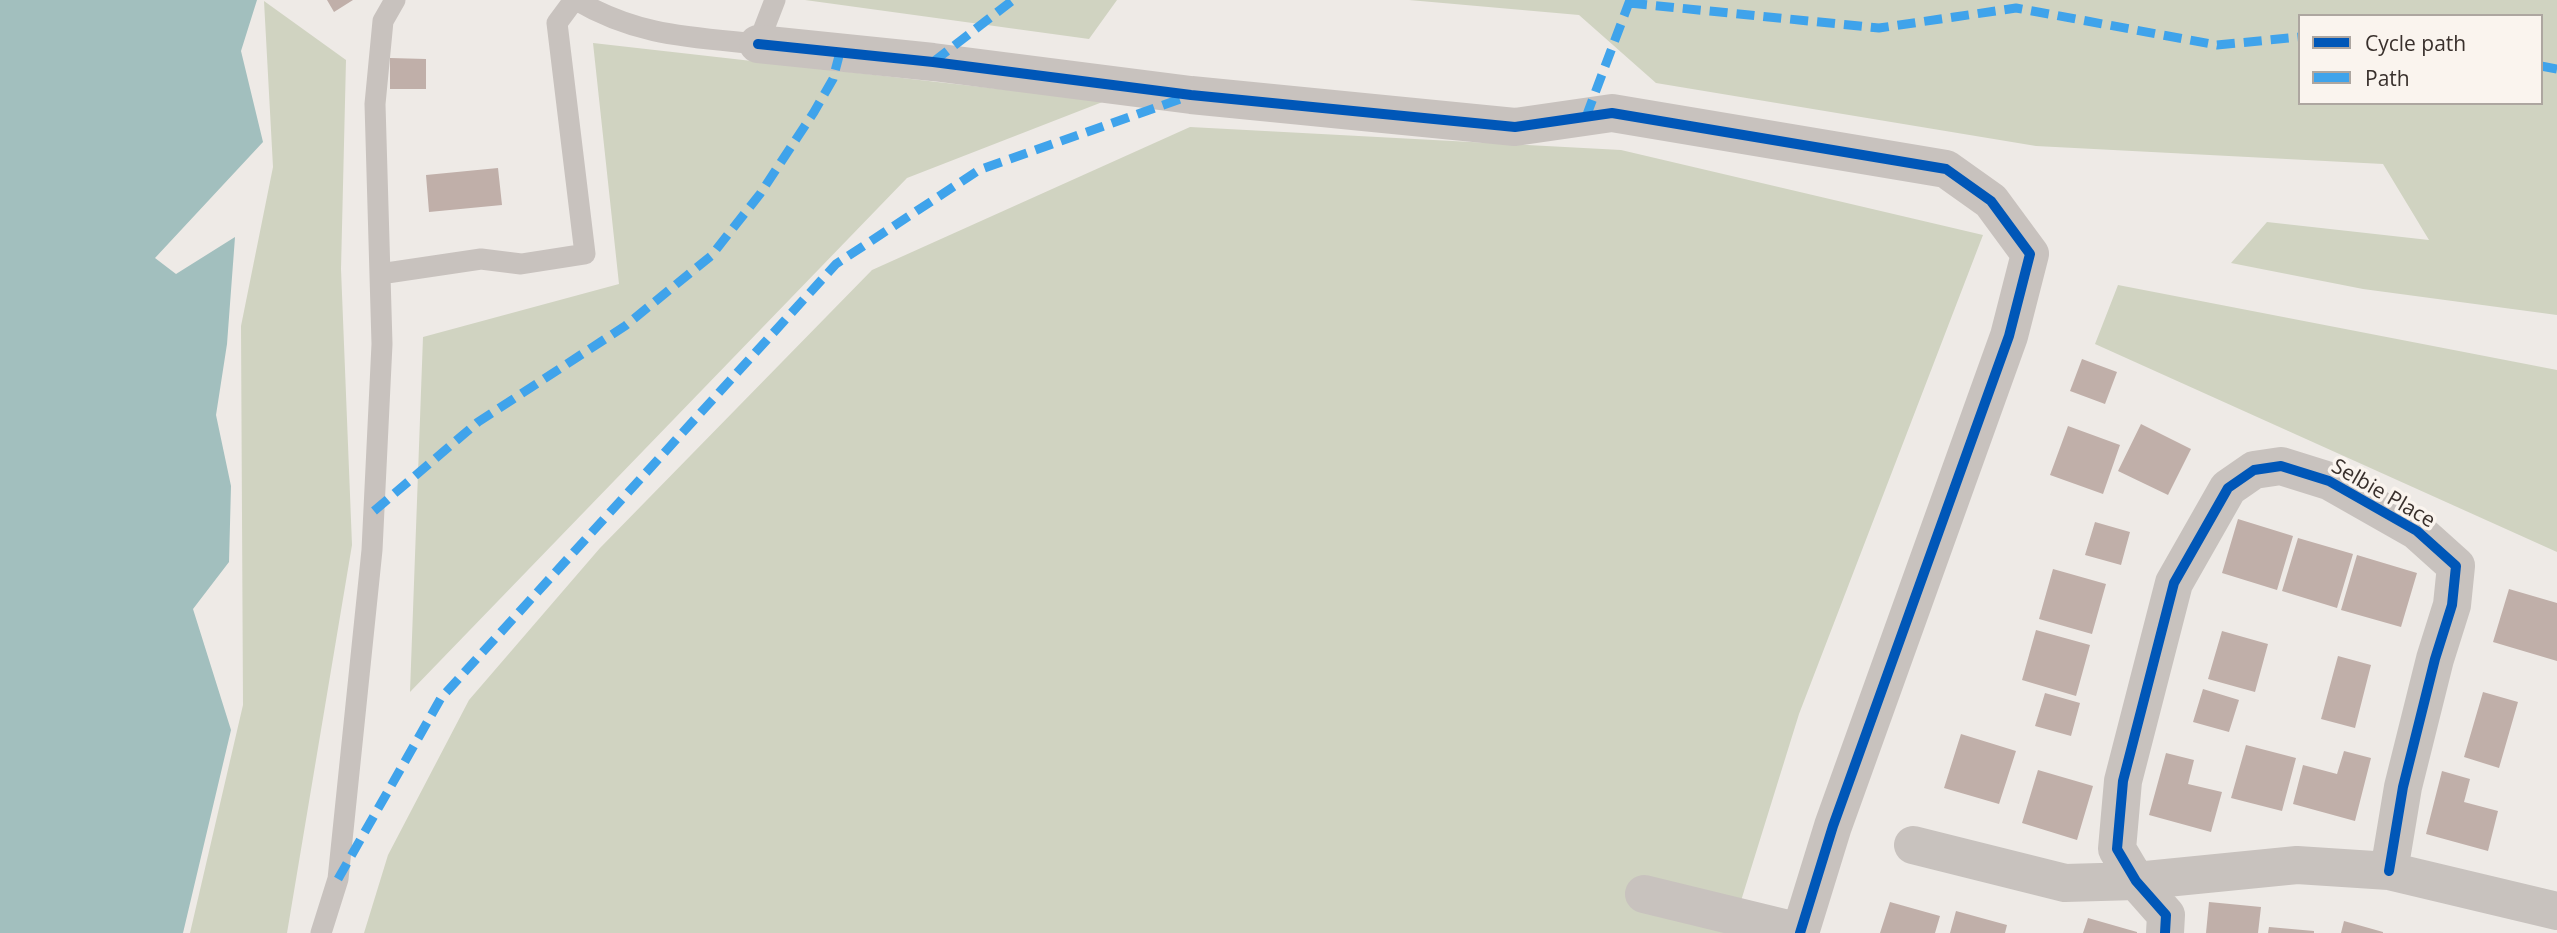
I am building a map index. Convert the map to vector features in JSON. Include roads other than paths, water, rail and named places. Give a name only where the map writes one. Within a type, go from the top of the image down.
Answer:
[{"type":"street","points":[[758,44],[933,62],[1191,95],[1515,127],[1612,113],[1946,169],[1991,201],[2030,254],[2009,336],[1833,826],[1800,932],[1644,894]]},
{"type":"street","name":"Selbie Place","points":[[2136,881],[2118,849],[2123,781],[2174,583],[2228,488],[2254,470],[2281,466],[2329,481],[2417,531],[2456,566],[2452,605],[2435,659],[2403,787],[2389,871]]},
{"type":"street","points":[[1913,845],[2065,883],[2136,881],[2297,865],[2389,871],[2557,911]]},
{"type":"street","points":[[2136,881],[2166,915],[2165,933]]},
{"type":"lane","points":[[321,933],[338,879],[372,550],[382,344],[375,104],[383,21],[396,0]]},
{"type":"lane","points":[[380,274],[481,259],[521,264],[585,254],[557,23],[575,0],[603,16],[659,34],[758,44],[775,0]]},
{"type":"water","points":[[0,0],[257,0],[241,51],[263,142],[155,258],[176,274],[235,237],[227,344],[216,415],[231,486],[229,562],[193,609],[231,730],[183,933],[0,933]]}]
